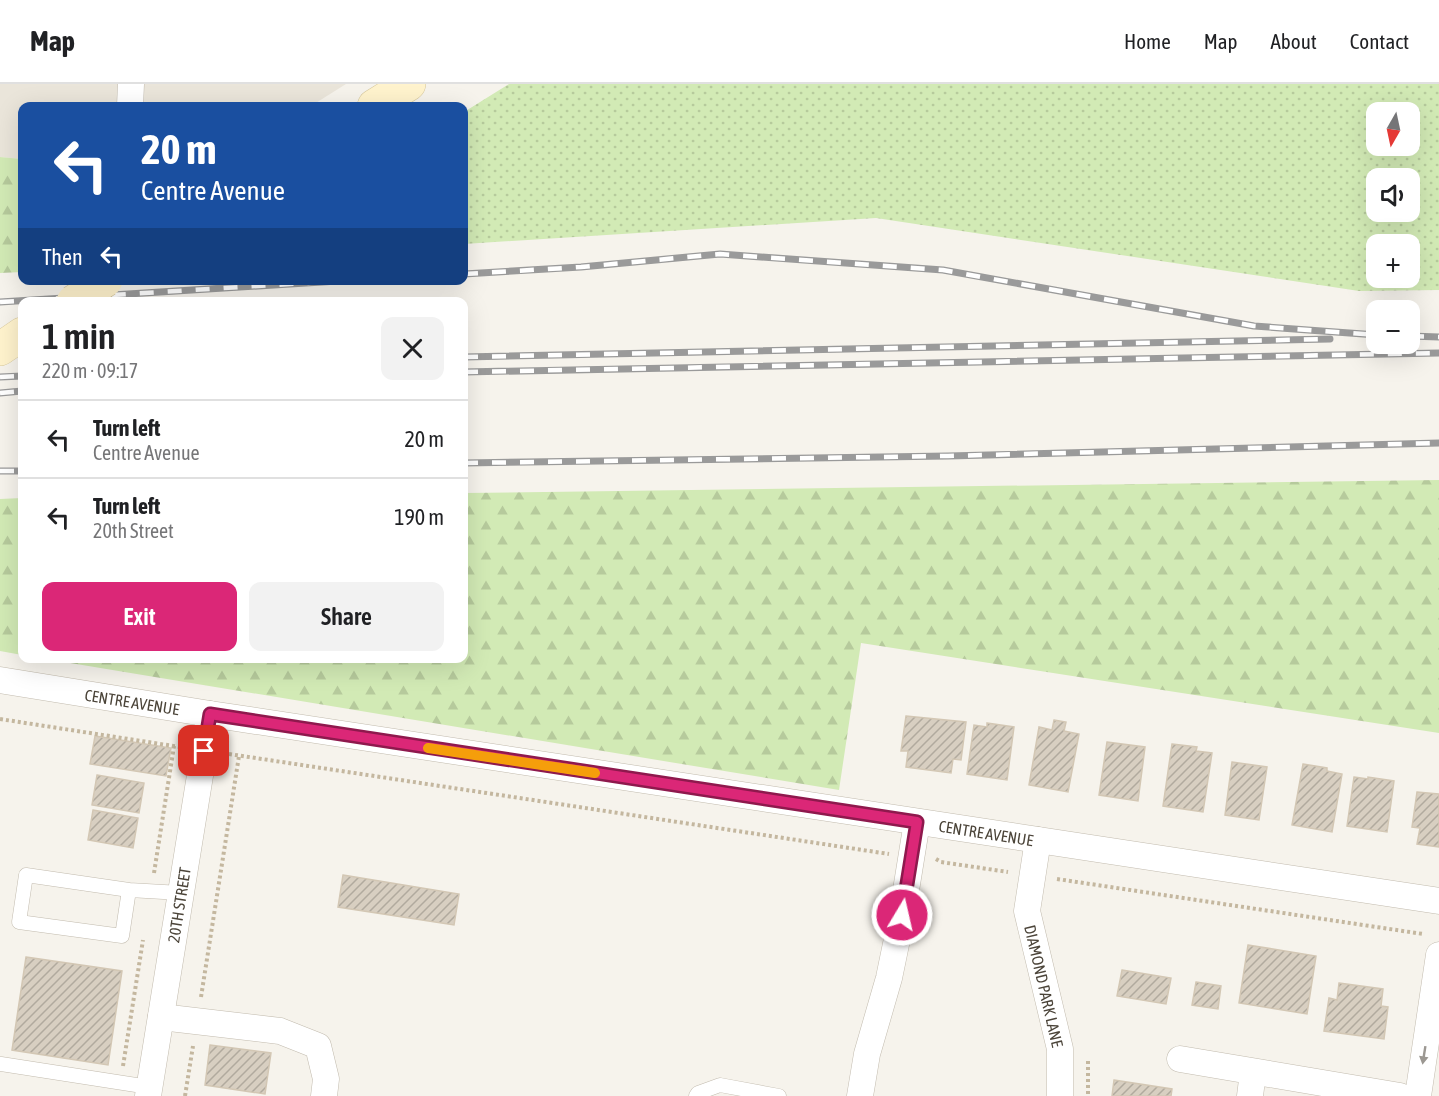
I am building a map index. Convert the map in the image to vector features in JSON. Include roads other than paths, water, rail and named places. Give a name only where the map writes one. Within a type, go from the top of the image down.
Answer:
[{"type":"street","points":[[130,84],[130,102]]},
{"type":"street","points":[[381,102],[409,84]]},
{"type":"street","points":[[81,297],[99,285]]},
{"type":"street","points":[[0,349],[18,337]]},
{"type":"street","name":"CENTRE AVENUE","points":[[0,680],[1439,901]]},
{"type":"street","name":"20TH STREET","points":[[148,1091],[210,714]]},
{"type":"street","points":[[860,1096],[867,1054],[889,978],[917,822]]},
{"type":"street","name":"DIAMOND PARK LANE","points":[[1038,840],[1027,911],[1060,1049],[1060,1096]]},
{"type":"street","points":[[1418,1096],[1435,945]]},
{"type":"street","points":[[161,1017],[280,1031],[318,1046],[326,1079],[324,1096]]},
{"type":"street","points":[[1180,1059],[1251,1084],[1400,1096]]},
{"type":"lane","points":[[129,890],[122,936],[19,922],[26,875],[129,890],[181,892]]},
{"type":"lane","points":[[1,1064],[148,1091]]},
{"type":"lane","points":[[696,1096],[698,1093],[720,1086],[779,1096]]},
{"type":"railway","points":[[468,274],[581,267],[720,254],[943,270],[1254,326],[1366,334]]},
{"type":"railway","points":[[80,297],[274,285]]},
{"type":"railway","points":[[0,302],[18,301]]},
{"type":"railway","points":[[1420,336],[1439,337]]},
{"type":"railway","points":[[468,357],[1330,339]]},
{"type":"railway","points":[[468,372],[1439,353]]},
{"type":"railway","points":[[0,377],[18,376]]},
{"type":"railway","points":[[0,393],[18,391]]},
{"type":"railway","points":[[468,463],[948,456],[1439,443]]},
{"type":"railway","points":[[0,471],[18,471]]}]
